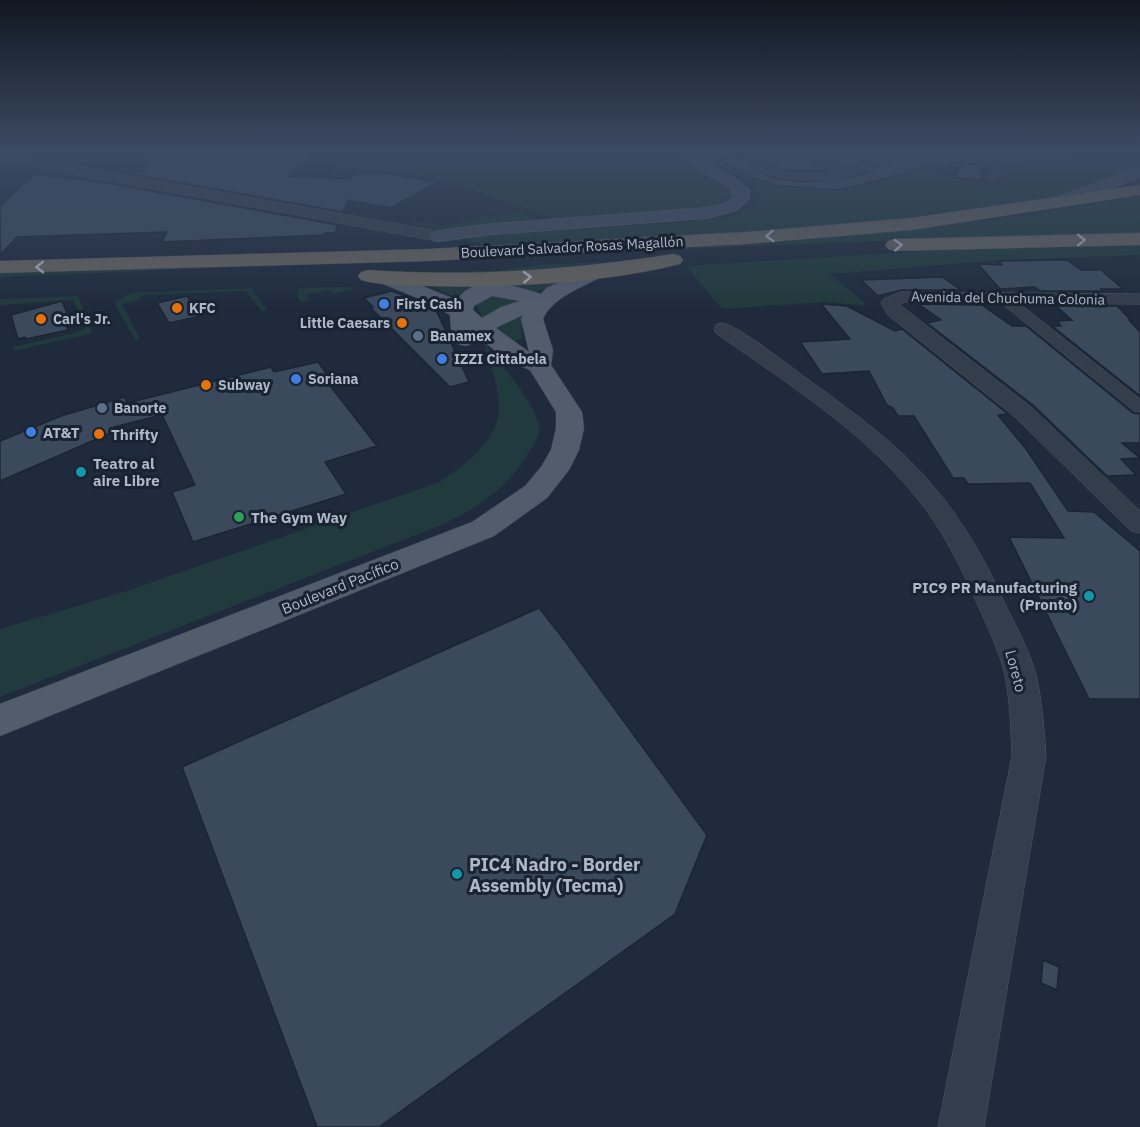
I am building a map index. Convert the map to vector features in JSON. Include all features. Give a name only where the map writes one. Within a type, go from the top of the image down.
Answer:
[{"type":"highway","name":"Boulevard Salvador Rosas Magallón","points":[[0,267],[351,258],[828,232],[975,216],[1051,203]]},
{"type":"highway","points":[[351,258],[438,236],[481,252]]},
{"type":"highway","name":"Boulevard Salvador Rosas Magallón","points":[[0,285],[934,244],[1140,239]]},
{"type":"highway","points":[[314,271],[385,278],[512,278],[594,273],[710,254]]},
{"type":"main road","points":[[438,236],[516,227],[707,213],[731,207],[736,203]]},
{"type":"main road","points":[[480,328],[515,309],[543,301],[566,286],[594,273]]},
{"type":"main road","points":[[385,278],[438,298],[460,311],[515,355],[539,365]]},
{"type":"main road","points":[[460,311],[471,296],[491,289],[511,291],[543,301]]},
{"type":"main road","name":"Boulevard Pacífico","points":[[0,720],[483,529],[518,506],[536,492],[554,470],[565,450],[570,428],[569,412],[539,365],[541,350],[532,319],[543,301]]},
{"type":"street","points":[[253,203],[438,236]]},
{"type":"street","name":"Avenida del Chuchuma Colonia","points":[[1139,300],[901,297],[890,303],[894,311],[1023,412],[1140,525]]},
{"type":"street","points":[[1005,299],[1140,407]]},
{"type":"street","name":"Loreto","points":[[723,328],[791,376],[889,454],[910,475],[932,501],[963,547],[992,605],[1018,666],[1026,709],[1029,756],[961,1127]]},
{"type":"green space","points":[[508,203],[724,203],[698,210],[558,220]]},
{"type":"green space","points":[[758,203],[1020,203],[968,212],[778,231],[484,245],[467,240],[472,236],[688,222],[735,215],[757,206]]},
{"type":"green space","points":[[1103,203],[1140,203],[1140,236],[930,239],[0,277],[0,273],[302,263],[801,240],[989,220]]},
{"type":"green space","points":[[521,212],[540,221],[444,229],[408,224],[413,221],[448,226],[473,218]]},
{"type":"green space","points":[[1140,244],[1140,255],[1002,260],[830,274],[866,304],[860,305],[825,302],[722,309],[686,266],[958,249]]},
{"type":"green space","points":[[697,258],[543,275],[366,273],[495,271],[538,265]]},
{"type":"green space","points":[[570,277],[530,295],[520,290],[456,302],[450,295],[427,284]]},
{"type":"green space","points":[[354,287],[333,294],[329,290],[306,295],[309,300],[301,302],[297,295],[300,288]]},
{"type":"green space","points":[[251,288],[255,290],[254,293],[267,310],[262,311],[246,291],[143,295],[136,301],[122,304],[140,339],[135,340],[115,304],[117,300],[130,293]]},
{"type":"green space","points":[[488,294],[517,298],[518,302],[483,319],[475,302]]},
{"type":"green space","points":[[78,296],[92,333],[13,351],[13,347],[75,333],[86,328],[73,300],[0,305],[0,299]]},
{"type":"green space","points":[[521,311],[522,338],[514,342],[494,331],[495,326]]},
{"type":"green space","points":[[483,341],[530,404],[536,415],[539,434],[515,473],[480,504],[439,526],[0,697],[0,629],[127,591],[439,482],[458,469],[478,452],[493,432],[497,421],[499,409],[494,374]]},
{"type":"building","points":[[5,203],[215,203],[338,225],[335,233],[325,233],[325,235],[162,242],[167,232],[17,237],[0,255],[0,207]]},
{"type":"building","points":[[291,203],[347,203],[343,212]]},
{"type":"building","points":[[362,203],[401,203],[391,208]]},
{"type":"building","points":[[1067,260],[1081,270],[1101,270],[1123,289],[1040,291],[1035,287],[1000,289],[978,264],[1002,265],[999,261]]},
{"type":"building","points":[[942,277],[961,290],[901,290],[878,296],[861,280]]},
{"type":"building","points":[[392,291],[423,303],[437,312],[469,382],[450,387],[370,307],[373,307],[364,298]]},
{"type":"building","name":"KFC","points":[[187,296],[201,316],[169,323],[157,303]]},
{"type":"building","name":"Carl's Jr.","points":[[62,301],[71,324],[66,325],[68,330],[18,339],[11,315]]},
{"type":"building","points":[[821,304],[847,306],[895,331],[902,329],[1008,414],[998,415],[1026,449],[1068,511],[1094,512],[1140,551],[1140,699],[1089,699],[1009,537],[1064,538],[1030,483],[968,484],[964,478],[953,478],[914,416],[898,416],[893,408],[887,405],[869,371],[822,374],[800,342],[850,339]]},
{"type":"building","points":[[918,304],[982,305],[1012,326],[1026,326],[1133,413],[1140,414],[1140,443],[1122,443],[1140,458],[1121,459],[1136,475],[1107,476],[1033,405],[927,323],[941,320]]},
{"type":"building","points":[[1056,306],[1117,306],[1131,320],[1129,320],[1140,332],[1140,396],[1052,326],[1061,326],[1057,321],[1072,320]]},
{"type":"building","points":[[318,362],[329,377],[324,378],[377,446],[325,462],[346,494],[193,542],[172,492],[195,485],[162,415],[114,427],[115,431],[0,481],[0,441],[61,416],[125,397],[127,403],[271,367],[274,372]]},
{"type":"building","name":"PIC4 Nadro - Border Assembly (Tecma)","points":[[539,608],[707,835],[675,914],[379,1127],[317,1127],[182,767]]},
{"type":"building","points":[[1043,960],[1059,967],[1057,990],[1041,983]]},
{"type":"place","name":"First Cash","points":[[384,304]]},
{"type":"place","name":"KFC","points":[[177,308]]},
{"type":"place","name":"Carl's Jr.","points":[[41,319]]},
{"type":"place","name":"Little Caesars","points":[[402,323]]},
{"type":"place","name":"Banamex","points":[[418,336]]},
{"type":"place","name":"IZZI Cittabela","points":[[442,359]]},
{"type":"place","name":"Soriana","points":[[296,379]]},
{"type":"place","name":"Subway","points":[[206,385]]},
{"type":"place","name":"Banorte","points":[[102,408]]},
{"type":"place","name":"AT&T","points":[[31,432]]},
{"type":"place","name":"Thrifty","points":[[99,434]]},
{"type":"place","name":"Teatro al aire Libre","points":[[81,472]]},
{"type":"place","name":"The Gym Way","points":[[239,517]]},
{"type":"place","name":"PIC9 PR Manufacturing (Pronto)","points":[[1089,596]]},
{"type":"place","name":"PIC4 Nadro - Border Assembly (Tecma)","points":[[457,874]]}]
